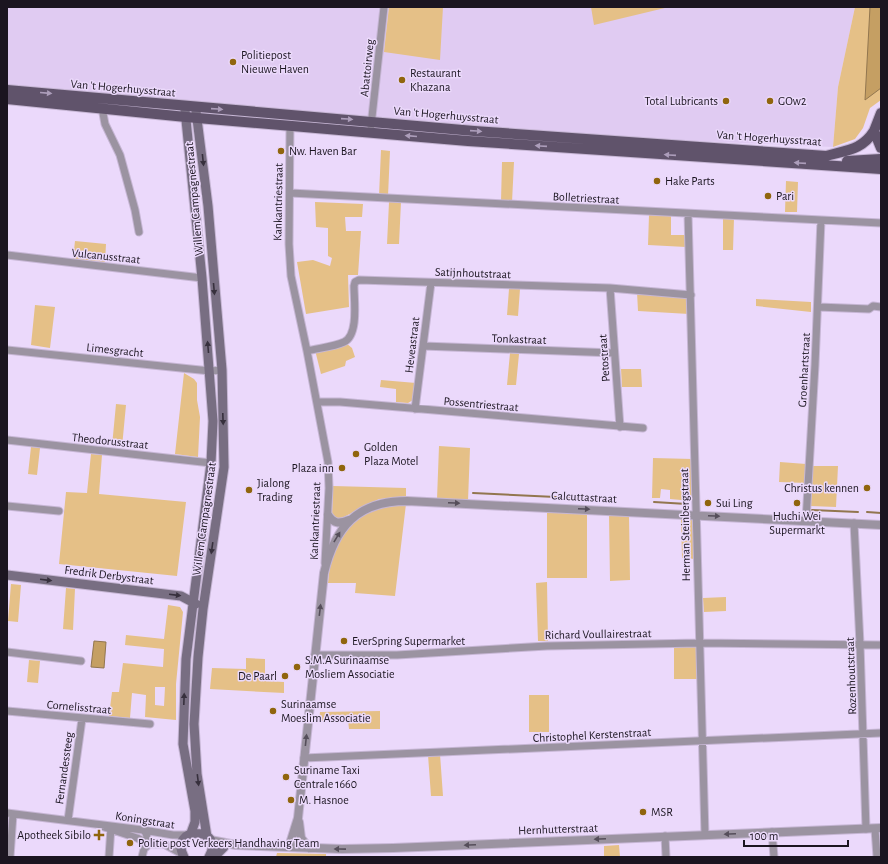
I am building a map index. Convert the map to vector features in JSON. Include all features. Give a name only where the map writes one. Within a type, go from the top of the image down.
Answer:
[{"type":"main road","name":"Van 't Hogerhuysstraat","points":[[7,90],[196,108],[372,121],[474,131],[826,156],[861,146],[868,141],[874,131],[881,113]]},
{"type":"main road","name":"Van 't Hogerhuysstraat","points":[[7,99],[186,117],[468,141],[881,169]]},
{"type":"main road","name":"Willem Campagnestraat","points":[[183,855],[181,845],[195,822],[195,810],[183,738],[186,659],[192,600],[211,463],[213,421],[202,278],[184,106]]},
{"type":"main road","name":"Willem Campagnestraat","points":[[196,108],[208,206],[222,370],[224,467],[203,609],[198,657],[194,724],[197,774],[212,855]]},
{"type":"main road","points":[[874,131],[881,148]]},
{"type":"main road","name":"Van 't Hogerhuysstraat","points":[[816,164],[881,159]]},
{"type":"main road","points":[[195,207],[208,206]]},
{"type":"main road","name":"Fredrik Derbystraat","points":[[7,575],[182,596],[192,600],[203,609]]},
{"type":"main road","points":[[189,834],[199,832],[208,838]]},
{"type":"main road","points":[[212,855],[224,847]]},
{"type":"street","name":"Abattoirweg","points":[[371,132],[384,7]]},
{"type":"street","points":[[102,108],[105,124],[120,156],[135,210],[139,232]]},
{"type":"street","name":"Kankantriestraat","points":[[289,847],[298,818],[324,573],[328,515],[328,462],[292,276],[289,244],[290,126]]},
{"type":"street","name":"Bolletriestraat","points":[[290,193],[881,223]]},
{"type":"street","name":"Herman Steinbergstraat","points":[[688,214],[701,741],[705,835]]},
{"type":"street","name":"Groenhartstraat","points":[[806,521],[818,307],[821,220]]},
{"type":"street","name":"Vulcanusstraat","points":[[7,256],[202,278]]},
{"type":"street","name":"Satijnhoutstraat","points":[[307,351],[345,341],[350,336],[354,325],[355,282],[360,280],[610,288],[691,295]]},
{"type":"street","name":"Heveastraat","points":[[415,409],[431,282]]},
{"type":"street","name":"Petostraat","points":[[610,288],[620,427]]},
{"type":"street","points":[[818,307],[869,309],[873,306],[881,307]]},
{"type":"street","name":"Tonkastraat","points":[[423,346],[614,353]]},
{"type":"street","name":"Limesgracht","points":[[7,350],[210,371],[222,370]]},
{"type":"street","name":"Possentriestraat","points":[[317,402],[340,402],[643,428]]},
{"type":"street","name":"Theodorusstraat","points":[[7,440],[211,463]]},
{"type":"street","name":"Calcuttastraat","points":[[324,573],[329,552],[337,537],[352,519],[376,505],[388,501],[881,525]]},
{"type":"street","points":[[7,506],[59,511]]},
{"type":"street","points":[[328,515],[334,522],[339,524],[352,519]]},
{"type":"street","name":"Rozenhoutstraat","points":[[854,523],[864,734],[866,829]]},
{"type":"street","name":"Richard Voullairestraat","points":[[315,655],[397,655],[547,646],[699,643],[881,645]]},
{"type":"street","points":[[7,652],[81,661]]},
{"type":"street","name":"Cornelisstraat","points":[[7,711],[150,724]]},
{"type":"street","name":"Fernandessteeg","points":[[68,820],[82,719]]},
{"type":"street","name":"Christophel Kerstenstraat","points":[[304,758],[881,733]]},
{"type":"street","points":[[10,814],[10,857]]},
{"type":"street","name":"Koningstraat","points":[[10,814],[99,824],[149,844],[164,844],[183,855]]},
{"type":"street","points":[[298,818],[301,838],[309,848]]},
{"type":"street","points":[[109,857],[111,828]]},
{"type":"street","name":"Koningstraat","points":[[111,828],[144,830],[173,835],[189,834]]},
{"type":"street","points":[[877,857],[878,828]]},
{"type":"street","name":"Hernhutterstraat","points":[[224,847],[236,845],[309,848],[393,848],[878,828]]},
{"type":"street","points":[[142,857],[144,849],[149,844],[144,830]]},
{"type":"street","points":[[772,832],[774,857]]},
{"type":"street","points":[[665,836],[666,857]]},
{"type":"street","name":"Hernhutterstraat","points":[[208,838],[236,845]]},
{"type":"shaded area","points":[[7,7],[855,7],[838,87],[833,147],[563,135],[7,87]]},
{"type":"shaded area","points":[[389,7],[443,7],[440,60],[384,52]]},
{"type":"shaded area","points":[[591,7],[669,7],[594,25]]},
{"type":"shaded area","points":[[855,7],[881,7],[881,100],[870,108],[863,128],[855,139],[833,147],[838,87]]},
{"type":"shaded area","points":[[870,7],[881,7],[881,88],[865,100]]},
{"type":"shaded area","points":[[381,150],[390,151],[388,196],[379,196]]},
{"type":"shaded area","points":[[502,162],[514,162],[512,202],[501,201]]},
{"type":"shaded area","points":[[786,181],[798,182],[797,212],[785,212]]},
{"type":"shaded area","points":[[315,202],[363,204],[362,217],[345,217],[346,231],[361,231],[358,275],[348,275],[349,307],[306,314],[297,262],[313,260],[330,266],[332,258],[328,256],[328,228],[316,227]]},
{"type":"shaded area","points":[[389,202],[401,202],[399,244],[387,244]]},
{"type":"shaded area","points":[[649,215],[671,216],[671,235],[686,235],[686,247],[648,245]]},
{"type":"shaded area","points":[[723,218],[734,218],[733,250],[723,250]]},
{"type":"shaded area","points":[[75,241],[106,244],[105,262],[73,259]]},
{"type":"shaded area","points":[[509,289],[520,289],[518,316],[507,315]]},
{"type":"shaded area","points":[[637,292],[686,297],[688,301],[689,314],[638,311]]},
{"type":"shaded area","points":[[756,299],[811,302],[811,312],[756,306]]},
{"type":"shaded area","points":[[35,305],[55,307],[50,348],[31,345]]},
{"type":"shaded area","points":[[346,343],[352,348],[355,357],[346,361],[345,366],[321,374],[315,350]]},
{"type":"shaded area","points":[[510,353],[519,354],[516,385],[507,385]]},
{"type":"shaded area","points":[[621,369],[641,369],[642,387],[622,387]]},
{"type":"shaded area","points":[[184,373],[194,379],[197,383],[197,400],[200,417],[198,457],[175,454]]},
{"type":"shaded area","points":[[381,380],[416,383],[413,400],[408,403],[396,402],[396,389],[380,387]]},
{"type":"shaded area","points":[[116,404],[126,405],[122,447],[112,446]]},
{"type":"shaded area","points":[[439,446],[470,448],[468,501],[437,499]]},
{"type":"shaded area","points":[[31,447],[40,448],[37,475],[28,474]]},
{"type":"shaded area","points":[[91,454],[102,455],[99,494],[186,502],[177,576],[59,564],[66,492],[87,493]]},
{"type":"shaded area","points":[[653,458],[693,459],[692,501],[670,499],[670,490],[661,489],[660,498],[652,498]]},
{"type":"shaded area","points":[[780,462],[806,464],[806,483],[779,482]]},
{"type":"shaded area","points":[[812,466],[838,466],[836,507],[810,506]]},
{"type":"shaded area","points":[[333,486],[406,488],[406,497],[379,499],[338,520],[332,516]]},
{"type":"shaded area","points":[[406,504],[395,596],[355,593],[356,583],[328,583],[331,555],[346,529],[361,516],[378,508]]},
{"type":"shaded area","points":[[547,511],[587,512],[587,578],[547,578]]},
{"type":"shaded area","points":[[609,515],[629,515],[630,580],[610,581]]},
{"type":"shaded area","points":[[681,518],[693,519],[694,521],[695,559],[682,558]]},
{"type":"shaded area","points":[[547,582],[548,641],[538,641],[536,583]]},
{"type":"shaded area","points":[[11,584],[21,585],[18,622],[8,621]]},
{"type":"shaded area","points":[[66,588],[75,589],[73,630],[63,629]]},
{"type":"shaded area","points":[[726,597],[726,611],[704,612],[703,598]]},
{"type":"shaded area","points":[[168,605],[180,607],[183,612],[176,684],[176,720],[145,717],[146,695],[132,693],[130,718],[109,716],[112,692],[119,692],[123,663],[163,667],[164,649],[125,645],[126,635],[164,639]],"holes":[[[155,687],[165,687],[164,706],[155,705]]]},
{"type":"shaded area","points":[[94,641],[106,642],[104,668],[91,667]]},
{"type":"shaded area","points":[[674,645],[696,647],[698,679],[674,679]]},
{"type":"shaded area","points":[[246,658],[265,659],[265,681],[284,682],[284,693],[210,689],[212,668],[246,669]]},
{"type":"shaded area","points":[[29,660],[40,661],[38,683],[27,682]]},
{"type":"shaded area","points":[[529,695],[549,695],[549,732],[529,732]]},
{"type":"shaded area","points":[[380,711],[380,729],[349,729],[348,720],[319,721],[320,712]]},
{"type":"shaded area","points":[[440,754],[443,796],[431,796],[428,755]]},
{"type":"shaded area","points":[[619,845],[620,857],[604,857],[604,846]]},
{"type":"shaded area","points":[[277,853],[326,854],[326,857],[276,857]]},
{"type":"waterway","points":[[473,493],[598,499]]},
{"type":"waterway","points":[[654,502],[687,504]]},
{"type":"waterway","points":[[812,510],[858,512]]},
{"type":"waterway","points":[[867,512],[881,513]]},
{"type":"place","name":"Politiepost Nieuwe Haven","points":[[233,62]]},
{"type":"place","name":"Restaurant Khazana","points":[[402,80]]},
{"type":"place","name":"Total Lubricants","points":[[726,101]]},
{"type":"place","name":"GOw2","points":[[770,101]]},
{"type":"place","name":"Nw. Haven Bar","points":[[281,151]]},
{"type":"place","name":"Hake Parts","points":[[657,181]]},
{"type":"place","name":"Pari","points":[[768,196]]},
{"type":"place","name":"Golden Plaza Motel","points":[[356,454]]},
{"type":"place","name":"Plaza inn","points":[[342,468]]},
{"type":"place","name":"Christus kennen","points":[[867,488]]},
{"type":"place","name":"Jialong Trading","points":[[249,490]]},
{"type":"place","name":"Sui Ling","points":[[708,503]]},
{"type":"place","name":"Huchi Wei Supermarkt","points":[[797,503]]},
{"type":"place","name":"EverSpring Supermarket","points":[[344,641]]},
{"type":"place","name":"S.M.A Surinaamse Mosliem Associatie","points":[[297,667]]},
{"type":"place","name":"De Paarl","points":[[285,676]]},
{"type":"place","name":"Surinaamse Moeslim Associatie","points":[[273,711]]},
{"type":"place","name":"Suriname Taxi Centrale 1660","points":[[286,777]]},
{"type":"place","name":"M. Hasnoe","points":[[291,800]]},
{"type":"place","name":"MSR","points":[[643,812]]},
{"type":"place","name":"Apotheek Sibilo","points":[[99,835]]},
{"type":"place","name":"Politie post Verkeers Handhaving Team","points":[[130,843]]}]
